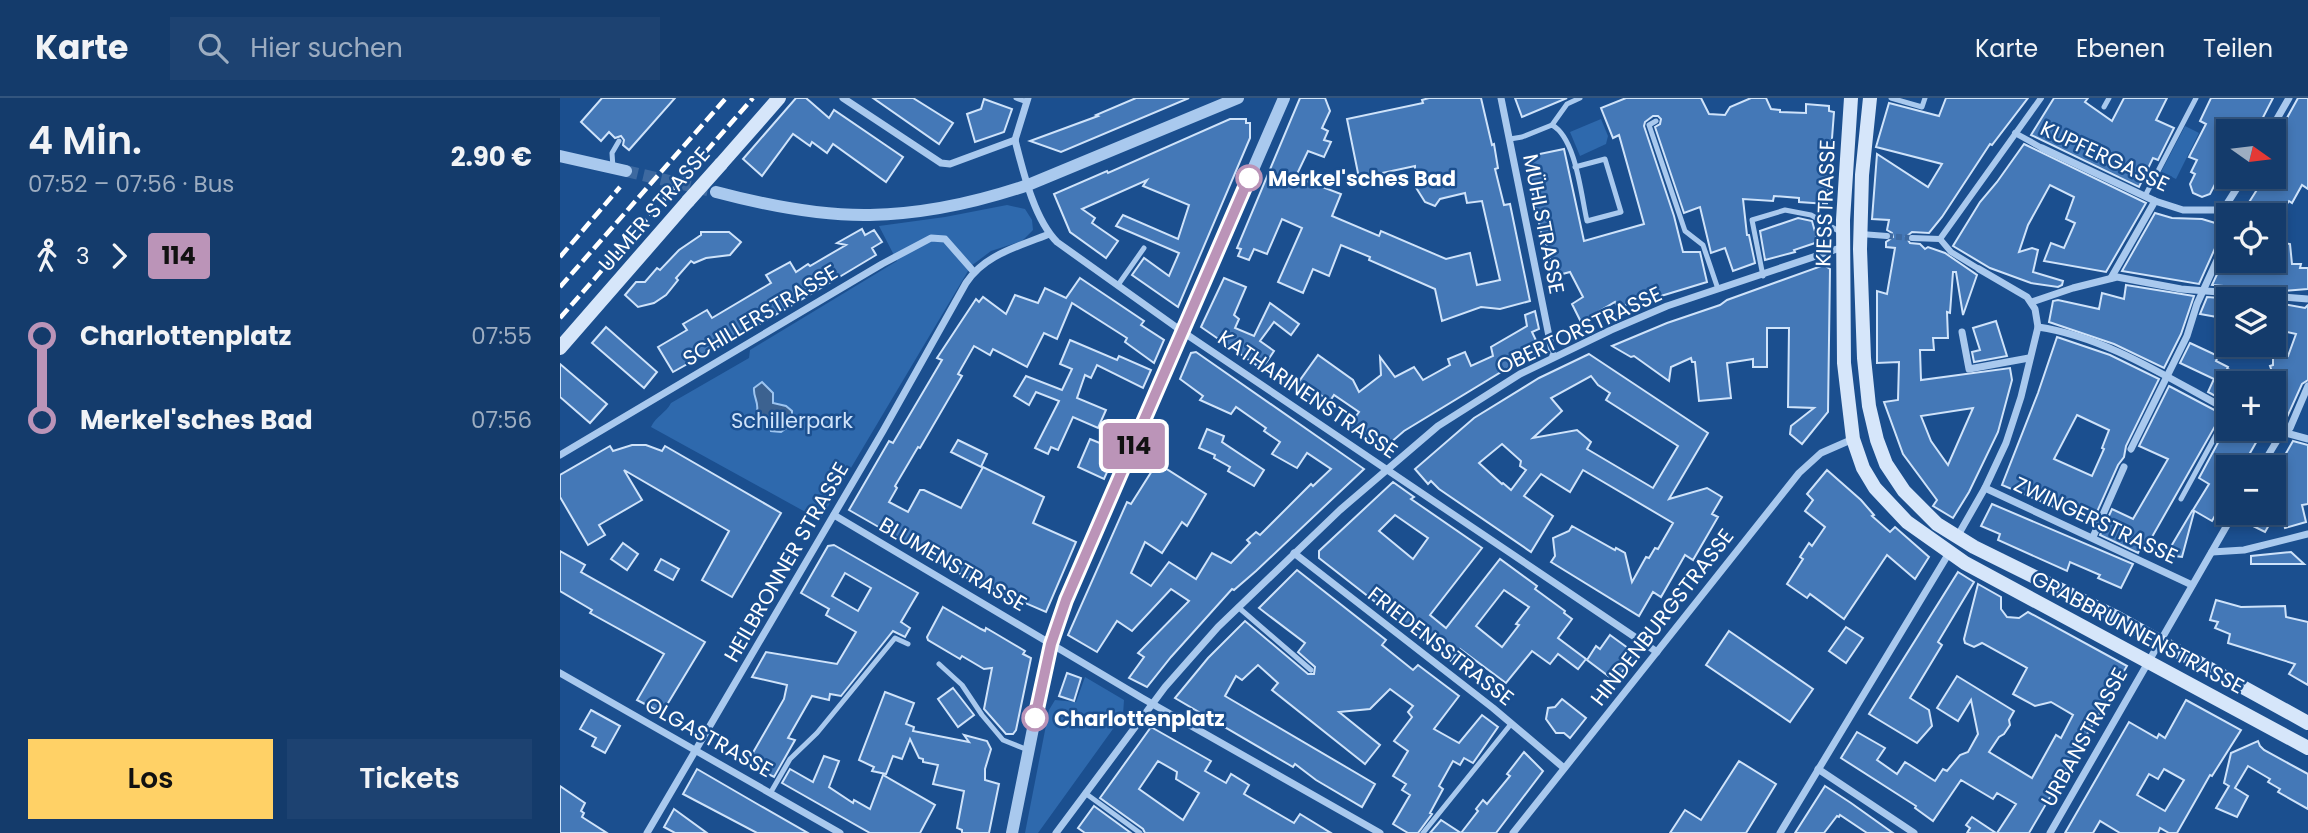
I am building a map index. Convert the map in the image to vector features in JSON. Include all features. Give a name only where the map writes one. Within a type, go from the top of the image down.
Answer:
[{"type":"main road","name":"ULMER STRASSE","points":[[560,348],[779,98]]},
{"type":"main road","name":"KIESSTRASSE","points":[[1851,98],[1843,241],[1843,309],[1846,390],[1853,439]]},
{"type":"main road","name":"KIESSTRASSE","points":[[1870,98],[1864,152],[1860,280],[1869,406],[1881,452]]},
{"type":"main road","points":[[1853,439],[1859,435],[1865,424],[1869,406]]},
{"type":"main road","points":[[1853,439],[1867,440],[1881,452]]},
{"type":"main road","name":"GRABBRUNNENSTRASSE","points":[[1853,439],[1863,468],[1882,497],[1907,522],[1949,553],[2308,748]]},
{"type":"main road","name":"GRABBRUNNENSTRASSE","points":[[1881,452],[1894,476],[1915,503],[1937,524],[1957,537],[2159,640],[2308,723]]},
{"type":"street","points":[[844,98],[941,163],[950,164],[1015,140]]},
{"type":"street","points":[[716,192],[812,211],[871,215],[939,207],[1028,185],[1238,98]]},
{"type":"street","points":[[1012,833],[1051,644],[1066,600],[1284,98]]},
{"type":"street","name":"MÜHLSTRASSE","points":[[1501,98],[1553,356]]},
{"type":"street","points":[[1940,239],[2040,98]]},
{"type":"street","points":[[2277,119],[2289,98]]},
{"type":"street","points":[[1028,100],[1015,140],[1028,185],[1049,234]]},
{"type":"street","name":"KUPFERGASSE","points":[[2015,132],[2042,148],[2155,201],[2183,209],[2216,213]]},
{"type":"street","points":[[560,156],[620,169]]},
{"type":"street","points":[[2111,278],[2155,201]]},
{"type":"street","name":"KATHARINENSTRASSE","points":[[1049,234],[1183,332],[1657,652]]},
{"type":"street","name":"HEILBRONNER STRASSE","points":[[647,833],[974,272],[994,256],[1049,234]]},
{"type":"street","points":[[1861,234],[1887,236]]},
{"type":"street","name":"SCHILLERSTRASSE","points":[[560,455],[882,264],[931,238],[945,239],[974,272]]},
{"type":"street","points":[[1912,238],[1940,239],[1951,252],[2027,297],[2032,302],[2038,327],[2012,426],[1985,488],[1957,537]]},
{"type":"street","name":"OBERTORSTRASSE","points":[[1056,833],[1153,704],[1238,607],[1387,468],[1438,426],[1498,387],[1553,356],[1654,312],[1763,276],[1843,241]]},
{"type":"street","points":[[2131,449],[2187,336],[2216,262]]},
{"type":"street","points":[[2032,302],[2111,278],[2123,277],[2203,291],[2308,299]]},
{"type":"street","points":[[2038,327],[2057,330],[2123,355],[2216,405]]},
{"type":"street","points":[[1962,332],[1969,369],[2029,358]]},
{"type":"street","points":[[2286,432],[2294,422],[2308,386]]},
{"type":"street","points":[[2286,434],[2308,439]]},
{"type":"street","name":"HINDENBURGSTRASSE","points":[[1513,833],[1799,473],[1821,453],[1853,439]]},
{"type":"street","points":[[2093,537],[2124,467]]},
{"type":"street","name":"ZWINGERSTRASSE","points":[[1985,488],[2192,585]]},
{"type":"street","name":"BLUMENSTRASSE","points":[[834,515],[1153,704],[1380,833]]},
{"type":"street","name":"URBANSTRASSE","points":[[2050,833],[2227,525]]},
{"type":"street","points":[[2212,552],[2244,550],[2308,534]]},
{"type":"street","name":"FRIEDENSSTRASSE","points":[[1294,553],[1564,768]]},
{"type":"street","points":[[1780,833],[1949,553]]},
{"type":"street","name":"OLGASTRASSE","points":[[560,673],[771,792],[835,832]]},
{"type":"street","points":[[1818,769],[1914,833]]},
{"type":"lane","points":[[1016,98],[1028,100]]},
{"type":"lane","points":[[1510,139],[1552,125],[1566,104],[1580,98]]},
{"type":"lane","points":[[1891,98],[1922,107],[1925,98]]},
{"type":"lane","points":[[2104,107],[2109,98]]},
{"type":"lane","points":[[2144,196],[2196,98]]},
{"type":"lane","points":[[1656,121],[1649,125],[1685,231],[1703,245],[1718,289]]},
{"type":"lane","points":[[1552,125],[1567,141],[1587,221],[1621,212],[1605,159],[1575,167]]},
{"type":"lane","points":[[619,142],[612,153],[620,169]]},
{"type":"lane","points":[[1763,276],[1752,220],[1785,210],[1811,215],[1843,241]]},
{"type":"lane","points":[[1118,285],[1144,248]]},
{"type":"lane","points":[[2180,499],[2216,434]]},
{"type":"lane","points":[[1238,607],[1311,670]]},
{"type":"lane","points":[[771,792],[790,760],[817,733],[895,638],[908,644]]},
{"type":"lane","points":[[939,664],[962,685],[1003,740],[1028,750]]},
{"type":"lane","points":[[1423,833],[1511,724]]},
{"type":"lane","points":[[1085,793],[1140,833]]},
{"type":"green space","points":[[1601,119],[1608,136],[1606,144],[1580,156],[1570,132]]},
{"type":"green space","points":[[2185,126],[2199,133],[2176,179],[2161,172]]},
{"type":"green space","name":"Schillerpark","points":[[1007,205],[1025,209],[1032,220],[1033,230],[1022,241],[991,251],[971,266],[820,520],[651,427],[671,403],[749,358],[750,350],[897,261],[879,226]]},
{"type":"green space","name":"Charlottenplatz","points":[[1085,677],[1124,700],[1123,715],[1038,833],[1025,833],[1049,710],[1055,700],[1076,702]]},
{"type":"shaded area","points":[[762,382],[773,393],[773,403],[786,406],[792,411],[792,424],[781,432],[771,431],[769,420],[757,411],[754,388]]},
{"type":"building","points":[[602,98],[675,98],[629,150],[623,145],[621,136],[615,138],[609,132],[601,141],[581,122]]},
{"type":"building","points":[[796,98],[806,98],[829,118],[834,110],[903,157],[886,182],[833,144],[827,153],[812,142],[810,146],[793,134],[762,176],[743,159]]},
{"type":"building","points":[[873,98],[913,98],[953,123],[939,144]]},
{"type":"building","points":[[1136,98],[1189,98],[1061,152],[1030,141],[1098,116],[1096,115]]},
{"type":"building","points":[[1300,98],[1325,98],[1330,111],[1322,128],[1328,131],[1324,140],[1331,142],[1324,157],[1308,151],[1297,174],[1306,178],[1304,180],[1341,194],[1332,216],[1379,236],[1381,231],[1446,259],[1470,253],[1477,285],[1500,280],[1482,201],[1467,203],[1465,193],[1440,199],[1435,206],[1425,202],[1415,186],[1415,166],[1359,178],[1347,119],[1423,103],[1422,100],[1429,98],[1481,98],[1492,145],[1494,144],[1498,168],[1495,169],[1504,205],[1510,204],[1530,301],[1500,309],[1481,307],[1442,321],[1435,289],[1341,245],[1329,276],[1313,269],[1303,293],[1278,282],[1302,228],[1282,219],[1267,254],[1254,249],[1249,260],[1238,256],[1241,249],[1237,248]]},
{"type":"building","points":[[1515,98],[1567,98],[1522,117]]},
{"type":"building","points":[[1626,98],[1701,98],[1709,114],[1725,115],[1730,107],[1751,98],[1766,98],[1771,109],[1780,112],[1806,113],[1806,104],[1829,106],[1829,111],[1834,112],[1827,204],[1799,202],[1799,198],[1774,196],[1773,201],[1743,199],[1747,235],[1755,263],[1733,271],[1725,248],[1711,253],[1700,207],[1684,213],[1655,127],[1660,124],[1661,119],[1653,116],[1644,126],[1683,252],[1700,252],[1707,282],[1651,299],[1647,293],[1619,309],[1615,302],[1581,322],[1572,304],[1583,297],[1570,272],[1555,276],[1544,236],[1542,237],[1525,157],[1564,149],[1584,241],[1644,224],[1619,135],[1613,138],[1601,108]]},
{"type":"building","points":[[1946,98],[2028,98],[1992,145],[1990,144],[1929,233],[1912,232],[1906,237],[1910,243],[1945,253],[1977,275],[1963,315],[1956,272],[1953,272],[1950,313],[1947,312],[1948,338],[1933,338],[1934,350],[1920,350],[1921,380],[2010,368],[2012,380],[1998,432],[1969,492],[1953,518],[1933,506],[1937,500],[1903,454],[1884,402],[1898,400],[1899,362],[1877,363],[1877,291],[1887,294],[1895,248],[1886,247],[1886,242],[1893,237],[1887,230],[1889,220],[1872,219],[1877,154],[1928,187],[1942,164],[1876,147],[1889,103],[1939,116]],"holes":[[[1973,408],[1948,465],[1931,441],[1921,416]]]},
{"type":"building","points":[[2054,98],[2088,98],[2085,102],[2112,121],[2124,98],[2167,98],[2156,120],[2174,128],[2158,160],[2153,158],[2139,187],[2031,135]]},
{"type":"building","points":[[2211,98],[2273,98],[2262,119],[2216,119],[2216,182],[2210,194],[2202,197],[2193,193],[2190,184],[2195,174],[2191,172],[2197,160],[2189,157],[2206,124],[2200,121]]},
{"type":"building","points":[[2298,98],[2308,98],[2308,189],[2302,185],[2292,203],[2289,201],[2286,205],[2286,203],[2249,203],[2257,189],[2286,189],[2286,120]]},
{"type":"building","points":[[984,99],[1012,109],[1004,132],[975,142],[967,114],[981,109]]},
{"type":"building","points":[[1230,119],[1246,119],[1246,123],[1250,123],[1250,138],[1178,307],[1132,275],[1144,258],[1169,276],[1179,253],[1116,226],[1123,215],[1178,239],[1189,205],[1143,186],[1147,180],[1082,209],[1095,218],[1092,223],[1118,241],[1106,258],[1070,232],[1054,194]]},
{"type":"building","points":[[2024,144],[2146,203],[2106,272],[2044,261],[2051,243],[2064,248],[2075,223],[2066,219],[2074,197],[2050,185],[2028,225],[2019,252],[2032,248],[2038,250],[2033,272],[2063,281],[2062,285],[2058,287],[2031,283],[1990,268],[1953,246],[1980,202]]},
{"type":"building","points":[[2155,213],[2172,218],[2202,219],[2216,223],[2216,246],[2199,284],[2122,271]]},
{"type":"building","points":[[1798,218],[1812,221],[1818,242],[1765,260],[1760,231]]},
{"type":"building","points":[[862,229],[865,235],[874,230],[882,242],[872,248],[876,255],[673,372],[658,347],[687,330],[683,324],[707,310],[712,318],[771,283],[766,275],[790,262],[796,272],[808,264],[810,266],[846,245],[837,243]]},
{"type":"building","points":[[701,232],[729,232],[741,242],[730,255],[706,258],[694,263],[691,261],[666,295],[654,303],[638,307],[625,295],[636,282],[645,282],[657,268],[660,270],[679,250],[701,235]]},
{"type":"building","points":[[2286,243],[2290,244],[2292,264],[2301,264],[2300,268],[2308,268],[2308,289],[2286,291],[2286,287],[2212,285],[2218,273],[2286,273]]},
{"type":"building","points":[[1824,265],[1830,269],[1828,412],[1802,444],[1790,434],[1791,426],[1814,408],[1788,407],[1789,328],[1767,328],[1767,367],[1753,367],[1753,359],[1727,363],[1731,398],[1699,401],[1695,362],[1692,362],[1691,358],[1671,367],[1669,381],[1634,356],[1631,357],[1612,346],[1727,300]]},
{"type":"building","points":[[1080,278],[1144,321],[1141,325],[1164,340],[1154,363],[1125,342],[1127,338],[1072,303],[1057,339],[1044,333],[1027,367],[993,349],[990,355],[974,346],[958,374],[962,376],[895,486],[897,488],[889,502],[908,512],[920,490],[924,490],[961,508],[983,467],[1044,497],[1033,523],[1076,542],[1046,612],[993,589],[992,592],[849,510],[889,441],[893,443],[942,360],[937,358],[976,299],[979,302],[983,297],[1006,314],[1015,295],[1038,303],[1045,288],[1066,298]]},
{"type":"building","points":[[1224,278],[1246,287],[1234,315],[1239,319],[1235,328],[1254,336],[1270,303],[1299,324],[1291,335],[1274,322],[1260,341],[1274,351],[1262,369],[1201,327]]},
{"type":"building","points":[[2126,285],[2194,296],[2181,334],[2164,368],[2114,344],[2049,322],[2053,301],[2099,309],[2102,293],[2124,299]]},
{"type":"building","points":[[2207,297],[2216,298],[2216,317],[2200,314]]},
{"type":"building","points":[[2286,304],[2305,308],[2308,305],[2308,380],[2302,384],[2286,419],[2286,371],[2272,371],[2270,366],[2273,365],[2273,357],[2288,356],[2296,334],[2286,332]]},
{"type":"building","points":[[1535,311],[1539,329],[1532,332],[1541,351],[1521,360],[1404,431],[1382,450],[1348,427],[1359,412],[1334,395],[1330,401],[1316,392],[1311,398],[1295,387],[1318,355],[1353,380],[1359,392],[1381,375],[1380,357],[1395,377],[1414,367],[1423,380],[1450,365],[1448,359],[1465,352],[1471,366],[1493,356],[1491,347],[1527,326],[1525,315]]},
{"type":"building","points":[[1996,321],[2007,356],[1974,362],[1972,352],[1980,350],[1973,328]]},
{"type":"building","points":[[606,327],[657,372],[644,388],[592,343]]},
{"type":"building","points":[[2057,337],[2110,355],[2159,379],[2092,523],[2002,485]],"holes":[[[2077,415],[2109,430],[2092,476],[2054,459]]]},
{"type":"building","points":[[1070,340],[1117,360],[1119,356],[1151,370],[1143,388],[1097,365],[1091,378],[1085,375],[1077,398],[1106,410],[1098,428],[1073,417],[1058,450],[1051,447],[1048,454],[1035,448],[1059,401],[1036,392],[1029,405],[1014,396],[1026,376],[1062,390],[1072,369],[1060,364]]},
{"type":"building","points":[[2190,343],[2216,355],[2216,361],[2233,371],[2216,371],[2216,396],[2208,392],[2214,379],[2180,363]]},
{"type":"building","points":[[1196,352],[1364,469],[1256,571],[1232,589],[1147,687],[1129,678],[1144,657],[1138,653],[1189,601],[1171,589],[1132,631],[1117,621],[1097,652],[1068,635],[1127,502],[1131,504],[1157,463],[1206,494],[1187,526],[1182,522],[1162,553],[1145,542],[1131,573],[1151,586],[1169,562],[1196,579],[1212,553],[1231,563],[1250,543],[1247,540],[1256,532],[1260,535],[1311,484],[1313,486],[1331,469],[1307,453],[1297,468],[1272,454],[1280,442],[1264,431],[1266,428],[1236,407],[1231,414],[1200,400],[1203,396],[1180,379],[1191,353]]},
{"type":"building","points":[[1589,354],[1708,433],[1669,499],[1707,488],[1722,497],[1712,514],[1718,517],[1693,560],[1685,555],[1661,597],[1653,592],[1639,616],[1551,562],[1555,556],[1553,538],[1569,531],[1572,526],[1625,553],[1632,582],[1646,557],[1649,558],[1655,548],[1658,549],[1673,523],[1583,470],[1570,492],[1541,474],[1524,496],[1553,516],[1531,552],[1431,481],[1428,484],[1415,469],[1474,418],[1539,378]],"holes":[[[1591,376],[1610,393],[1606,400],[1678,446],[1653,488],[1587,449],[1591,442],[1577,430],[1533,438],[1562,411],[1551,398]],[[1502,444],[1521,461],[1520,466],[1526,470],[1511,490],[1479,463]]]},
{"type":"building","points":[[560,364],[607,404],[590,423],[560,397]]},
{"type":"building","points":[[2169,386],[2216,411],[2216,425],[2144,551],[2140,549],[2138,553],[2100,535],[2112,509],[2133,519],[2168,459],[2139,446]]},
{"type":"building","points":[[1207,429],[1224,436],[1222,442],[1264,470],[1254,486],[1228,471],[1230,467],[1214,458],[1215,455],[1199,448]]},
{"type":"building","points":[[1090,439],[1117,450],[1104,479],[1078,467]]},
{"type":"building","points":[[958,440],[987,454],[981,467],[951,452]]},
{"type":"building","points":[[2219,441],[2257,441],[2249,455],[2216,455],[2216,514],[2212,521],[2193,510],[2209,484],[2199,478]]},
{"type":"building","points":[[2293,441],[2308,445],[2308,504],[2302,505],[2306,522],[2285,528],[2286,455]]},
{"type":"building","points":[[632,445],[646,445],[662,451],[665,446],[781,513],[732,597],[702,580],[729,531],[624,470],[642,500],[599,525],[605,535],[588,545],[560,497],[560,475],[610,446],[613,451]]},
{"type":"building","points":[[1827,470],[1861,500],[1874,515],[1872,516],[1890,532],[1895,527],[1929,557],[1915,579],[1887,555],[1844,619],[1810,594],[1807,598],[1787,584],[1803,559],[1800,557],[1809,543],[1812,546],[1825,527],[1805,511],[1813,500],[1807,494]]},
{"type":"building","points":[[1393,482],[1414,497],[1411,499],[1482,548],[1430,615],[1446,628],[1500,559],[1537,586],[1535,589],[1572,619],[1558,638],[1586,659],[1578,669],[1558,654],[1550,664],[1532,651],[1506,683],[1460,649],[1451,661],[1319,558],[1319,551]],"holes":[[[1395,515],[1428,538],[1413,559],[1379,531]],[[1504,590],[1529,607],[1502,647],[1476,626]]]},
{"type":"building","points":[[1992,504],[2133,564],[2121,588],[2070,562],[2067,571],[1998,540],[2000,534],[1981,526]]},
{"type":"building","points":[[2192,511],[2194,512],[2182,557],[2166,555]]},
{"type":"building","points":[[2251,525],[2269,525],[2265,532]]},
{"type":"building","points":[[623,543],[638,554],[627,570],[611,559]]},
{"type":"building","points":[[834,545],[918,593],[901,622],[910,628],[905,637],[893,631],[841,696],[830,694],[829,700],[812,696],[788,738],[795,740],[774,777],[747,763],[784,699],[787,685],[752,677],[766,652],[837,664],[856,632],[826,615],[829,609],[801,593],[828,546]],"holes":[[[845,573],[871,588],[858,611],[832,596]]]},
{"type":"building","points":[[560,551],[585,565],[581,572],[705,642],[662,713],[637,700],[664,654],[590,613],[592,610],[560,591]]},
{"type":"building","points":[[2291,552],[2304,564],[2251,564],[2251,556]]},
{"type":"building","points":[[661,559],[679,569],[673,580],[655,570]]},
{"type":"building","points":[[1297,570],[1386,640],[1382,645],[1413,670],[1418,665],[1459,696],[1434,729],[1459,743],[1482,715],[1498,727],[1473,763],[1464,758],[1460,765],[1453,761],[1439,786],[1443,789],[1430,813],[1432,814],[1418,833],[1408,833],[1393,824],[1410,795],[1402,790],[1406,784],[1393,776],[1408,751],[1394,741],[1412,717],[1408,712],[1413,706],[1390,689],[1370,709],[1339,712],[1380,745],[1365,764],[1272,690],[1278,683],[1258,665],[1242,680],[1236,676],[1225,696],[1375,784],[1362,807],[1316,780],[1295,764],[1293,767],[1175,698],[1208,658],[1245,621],[1308,674],[1314,674],[1315,667],[1298,652],[1305,643],[1259,608]]},
{"type":"building","points":[[1958,572],[1974,582],[1938,642],[1942,645],[1910,698],[1929,710],[1932,726],[1917,743],[1869,714]]},
{"type":"building","points":[[1978,584],[2001,597],[2001,609],[2007,617],[2019,618],[2028,612],[2127,666],[2029,833],[1997,833],[2016,804],[1997,793],[1993,799],[1961,780],[1933,821],[1915,808],[1916,806],[1841,758],[1857,732],[1885,748],[1877,760],[1897,774],[1905,762],[1935,781],[1943,769],[1947,771],[1960,755],[1968,752],[1978,734],[1971,700],[1958,721],[1937,708],[1957,676],[2014,711],[2009,720],[2010,725],[1989,752],[2032,778],[2056,735],[2061,738],[2073,715],[2051,702],[2035,706],[2013,694],[2027,668],[1982,643],[1974,647],[1965,643]]},
{"type":"building","points":[[2216,600],[2241,607],[2285,606],[2286,617],[2308,622],[2308,685],[2289,674],[2295,664],[2228,643],[2230,634],[2215,628],[2218,622],[2210,620]]},
{"type":"building","points":[[943,607],[985,631],[986,628],[1025,651],[1023,654],[1031,658],[1013,734],[1006,734],[984,709],[992,668],[984,669],[962,656],[960,659],[928,640],[927,637]]},
{"type":"building","points":[[1846,627],[1863,638],[1846,663],[1829,651]]},
{"type":"building","points":[[1729,631],[1813,689],[1790,722],[1706,665]]},
{"type":"building","points":[[1610,635],[1636,654],[1615,681],[1587,660],[1596,646],[1600,649]]},
{"type":"building","points":[[1067,673],[1081,678],[1074,701],[1059,696]]},
{"type":"building","points":[[953,688],[974,715],[958,727],[938,699]]},
{"type":"building","points":[[885,692],[914,703],[906,724],[914,727],[913,731],[969,742],[964,735],[987,741],[991,749],[985,780],[999,784],[989,833],[962,833],[962,830],[957,828],[964,791],[933,784],[938,765],[923,762],[910,739],[902,759],[893,756],[886,774],[872,771],[874,767],[859,760]]},
{"type":"building","points":[[1562,699],[1586,718],[1570,738],[1564,733],[1556,733],[1546,719],[1548,708],[1555,707]]},
{"type":"building","points":[[2186,700],[2241,730],[2212,776],[2210,775],[2177,833],[2169,833],[2160,828],[2158,833],[2120,833],[2100,821],[2093,833],[2065,833],[2129,722],[2157,738],[2159,734],[2165,738]],"holes":[[[2164,769],[2184,780],[2165,811],[2137,795],[2149,774],[2158,779]]]},
{"type":"building","points":[[591,710],[620,726],[605,753],[592,746],[596,738],[580,729]]},
{"type":"building","points":[[1151,727],[1211,761],[1205,771],[1226,783],[1231,774],[1249,785],[1244,794],[1294,823],[1300,814],[1331,833],[1145,833],[1100,798]],"holes":[[[1158,761],[1177,772],[1176,779],[1199,793],[1183,820],[1139,789]]]},
{"type":"building","points":[[2258,741],[2264,750],[2308,774],[2308,809],[2278,792],[2280,789],[2268,782],[2270,779],[2248,766],[2235,788],[2248,796],[2237,817],[2216,808],[2229,786],[2224,783],[2231,753]]},
{"type":"building","points":[[1524,752],[1543,771],[1496,833],[1461,833],[1483,800],[1487,804],[1510,776],[1507,774]]},
{"type":"building","points":[[824,756],[839,761],[829,787],[853,803],[854,800],[870,809],[883,775],[935,805],[920,833],[870,833],[782,783],[790,769],[813,782]]},
{"type":"building","points":[[1739,761],[1776,784],[1746,833],[1670,833],[1685,810],[1701,820]]},
{"type":"building","points":[[697,769],[808,833],[757,833],[683,794]]},
{"type":"building","points":[[560,786],[585,803],[581,811],[584,813],[582,817],[607,833],[560,833]]},
{"type":"building","points":[[1825,786],[1893,833],[1867,833],[1840,815],[1824,833],[1795,833]]},
{"type":"building","points":[[1094,806],[1131,833],[1085,833],[1078,828]]},
{"type":"building","points":[[674,809],[707,833],[675,833],[664,827]]},
{"type":"building","points":[[1972,817],[1996,833],[1967,833],[1970,828],[1966,825]]},
{"type":"building","points":[[1441,820],[1461,833],[1430,833]]},
{"type":"tunnel","points":[[626,171],[716,192]]},
{"type":"tunnel","points":[[1887,236],[1912,238]]},
{"type":"railway","points":[[560,287],[726,98]]},
{"type":"railway","points":[[560,318],[753,98]]},
{"type":"railway","points":[[560,257],[620,187]]},
{"type":"bus line","name":"114","points":[[1035,718],[1051,644],[1066,600],[1249,178]]},
{"type":"place","name":"Merkel'sches Bad","points":[[1249,178]]},
{"type":"place","name":"Charlottenplatz","points":[[1035,718]]}]
